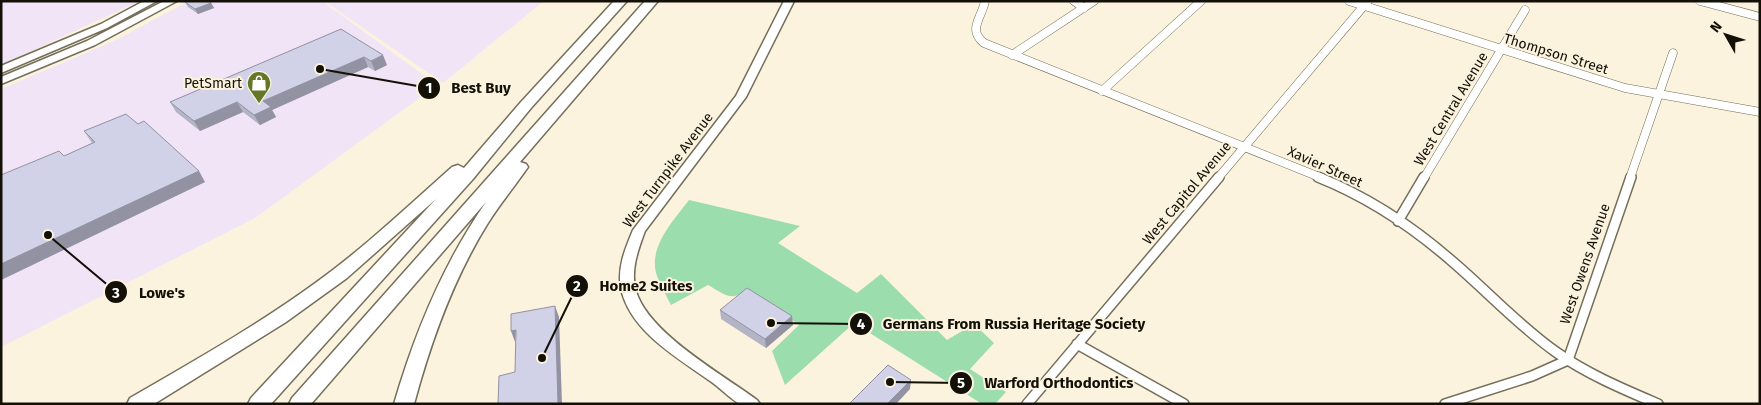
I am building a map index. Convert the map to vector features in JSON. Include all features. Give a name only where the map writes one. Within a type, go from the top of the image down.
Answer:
[{"type":"highway","points":[[258,404],[467,175],[526,105],[621,1]]},
{"type":"highway","points":[[299,404],[654,1]]},
{"type":"highway","points":[[404,404],[419,353],[439,300],[460,256],[482,219],[510,179],[654,1]]},
{"type":"highway","points":[[137,404],[300,304],[368,251],[473,157],[526,105]]},
{"type":"street","points":[[1,70],[104,26],[152,1]]},
{"type":"street","points":[[1,82],[91,43],[172,1]]},
{"type":"street","name":"West Turnpike Avenue","points":[[752,404],[664,340],[647,325],[634,306],[630,294],[627,268],[631,248],[640,230],[741,97],[789,1]]},
{"type":"street","name":"Xavier Street","points":[[985,1],[976,26],[976,35],[984,43],[1337,186],[1398,220],[1439,249],[1546,344],[1568,360],[1612,384],[1658,404]]},
{"type":"street","points":[[1074,1],[1084,8]]},
{"type":"street","points":[[1012,55],[1094,1]]},
{"type":"street","points":[[1102,91],[1201,1]]},
{"type":"street","name":"Thompson Street","points":[[1349,1],[1366,4],[1599,81],[1658,95],[1760,112]]},
{"type":"street","points":[[1700,1],[1760,17]]},
{"type":"street","name":"West Capitol Avenue","points":[[1027,404],[1366,4]]},
{"type":"street","name":"West Central Avenue","points":[[1398,220],[1525,10]]},
{"type":"street","name":"West Owens Avenue","points":[[1568,360],[1673,53]]},
{"type":"street","points":[[1078,344],[1184,404]]},
{"type":"street","points":[[1445,404],[1532,376],[1568,360]]},
{"type":"shaded area","points":[[1,1],[140,1],[1,65]]},
{"type":"shaded area","points":[[189,1],[322,1],[437,85],[255,218],[1,347],[1,89],[114,41]]},
{"type":"shaded area","points":[[324,1],[544,1],[443,83]]},
{"type":"green space","points":[[689,200],[800,226],[778,243],[857,293],[881,274],[947,340],[974,324],[994,343],[970,369],[1006,392],[995,404],[982,404],[854,323],[785,385],[772,351],[799,325],[747,289],[737,296],[728,296],[708,285],[671,305],[656,273],[656,253],[664,234]]},
{"type":"building","points":[[186,1],[209,1],[211,3],[195,9]]},
{"type":"building","points":[[341,29],[383,55],[371,61],[364,57],[263,101],[271,107],[254,115],[237,102],[194,121],[170,102]]},
{"type":"building","points":[[126,114],[138,124],[144,121],[199,171],[1,264],[1,175],[59,151],[64,156],[95,142],[84,131]]},
{"type":"building","points":[[747,288],[792,316],[765,339],[720,310]]},
{"type":"building","points":[[555,306],[558,403],[498,404],[499,376],[515,372],[516,330],[511,331],[511,314]]},
{"type":"building","points":[[888,365],[911,380],[887,404],[849,404]]},
{"type":"place","name":"Best Buy","points":[[320,69]]},
{"type":"place","name":"PetSmart","points":[[259,104]]},
{"type":"place","name":"Lowe's","points":[[48,235]]},
{"type":"place","name":"Germans From Russia Heritage Society","points":[[771,323]]},
{"type":"place","name":"Home2 Suites","points":[[542,358]]},
{"type":"place","name":"Warford Orthodontics","points":[[890,382]]}]
